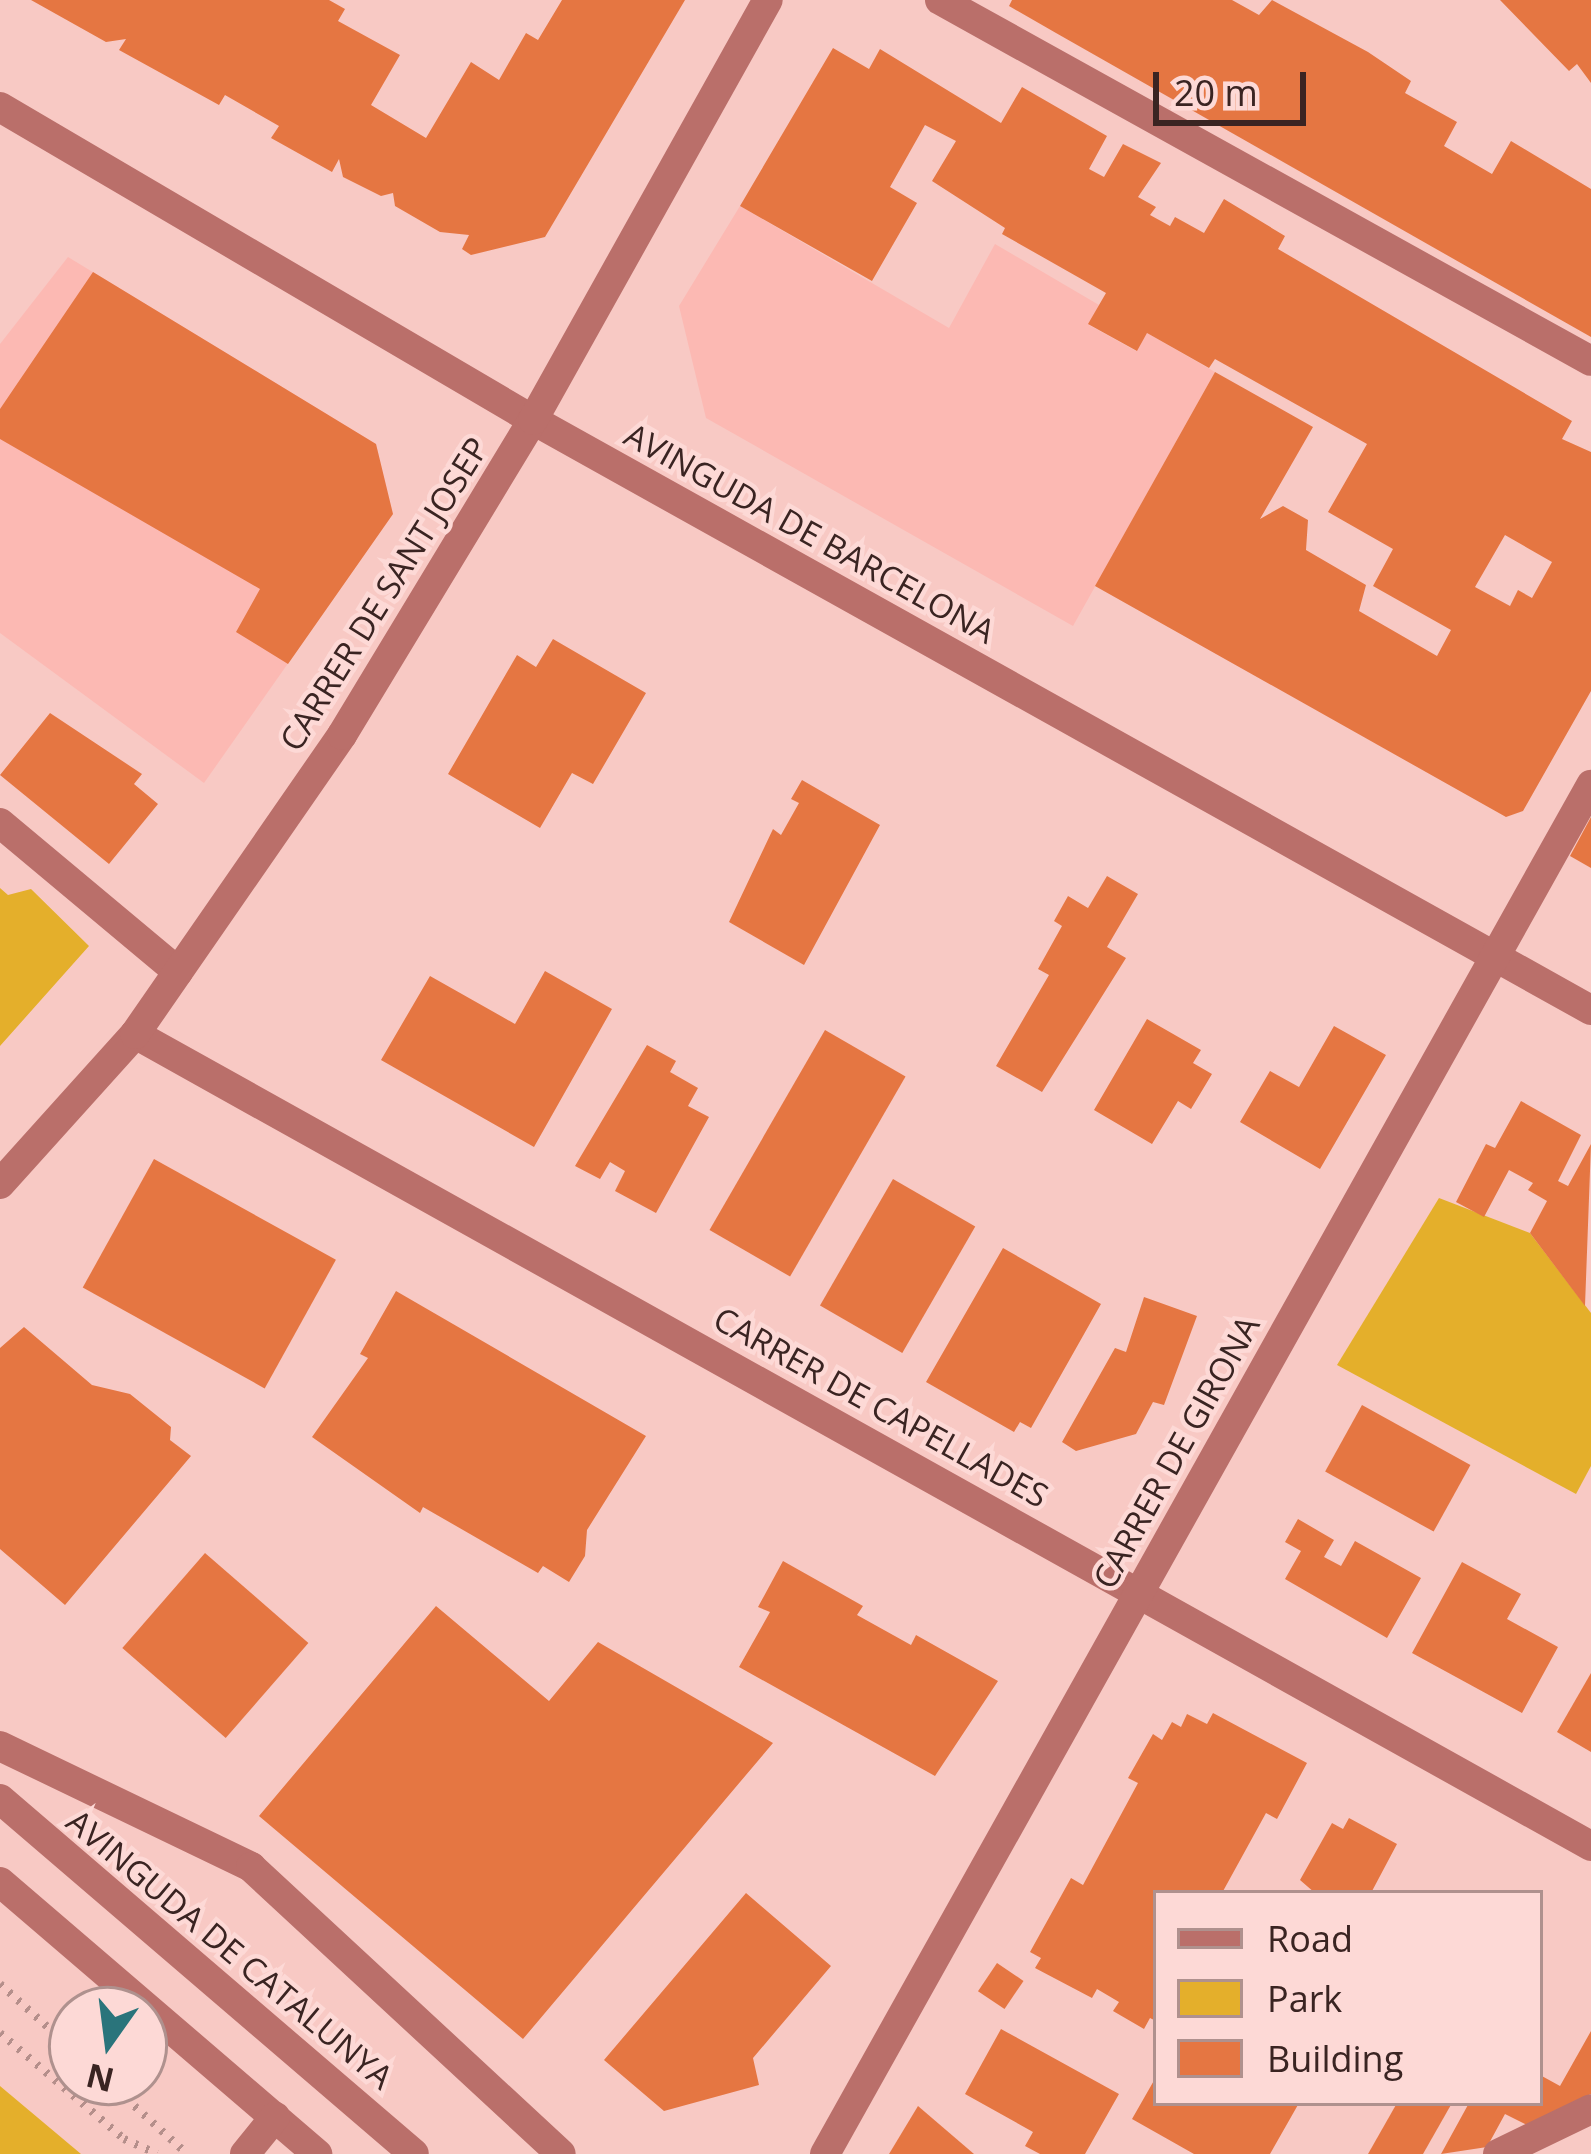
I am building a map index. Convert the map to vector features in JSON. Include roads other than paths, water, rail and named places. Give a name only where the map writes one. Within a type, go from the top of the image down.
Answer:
[{"type":"street","name":"CARRER DE SANT JOSEP","points":[[0,1184],[135,1034],[342,736],[533,420],[768,0]]},
{"type":"street","points":[[940,0],[1591,361]]},
{"type":"street","name":"AVINGUDA DE BARCELONA","points":[[0,107],[533,420],[1591,1010]]},
{"type":"street","name":"CARRER DE GIRONA","points":[[825,2154],[1500,959],[1591,785]]},
{"type":"street","points":[[0,824],[178,972]]},
{"type":"street","name":"CARRER DE CAPELLADES","points":[[135,1034],[1591,1846]]},
{"type":"street","points":[[0,1746],[251,1867],[561,2154]]},
{"type":"street","name":"AVINGUDA DE CATALUNYA","points":[[0,1798],[414,2154]]},
{"type":"street","points":[[0,1882],[317,2154]]},
{"type":"street","points":[[1498,2154],[1591,2109]]},
{"type":"street","points":[[245,2154],[275,2117]]}]
